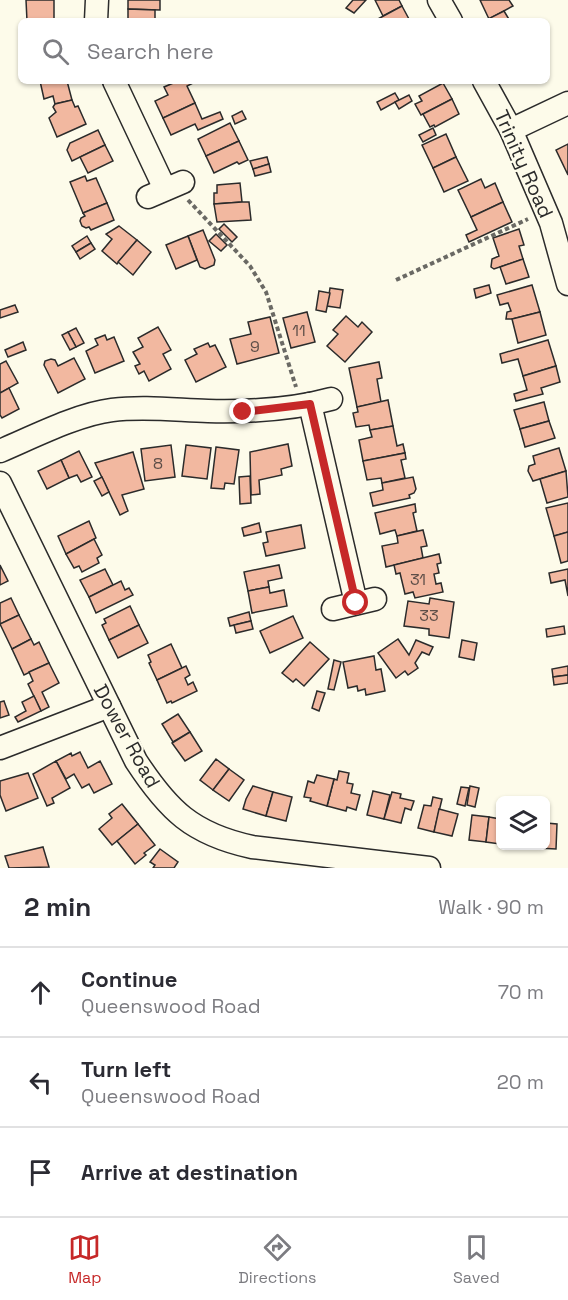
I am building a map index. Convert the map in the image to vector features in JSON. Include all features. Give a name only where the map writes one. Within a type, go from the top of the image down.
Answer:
[{"type":"street","points":[[96,18],[98,0]]},
{"type":"street","points":[[439,0],[449,18]]},
{"type":"street","points":[[116,84],[168,189]]},
{"type":"street","name":"Trinity Road","points":[[486,84],[512,130],[551,223],[568,284]]},
{"type":"street","points":[[512,130],[568,103]]},
{"type":"street","points":[[0,451],[79,419],[110,410],[160,408],[243,412],[314,403],[365,601],[333,609]]},
{"type":"street","name":"Dower Road","points":[[0,483],[136,761],[163,800],[182,819],[233,843],[252,847],[429,868]]},
{"type":"street","points":[[0,748],[109,706]]},
{"type":"path","points":[[168,189],[250,266],[266,292],[314,403]]},
{"type":"path","points":[[396,280],[545,211]]},
{"type":"building","points":[[26,0],[54,0],[54,18],[27,18]]},
{"type":"building","points":[[128,0],[160,0],[160,10],[128,9]]},
{"type":"building","points":[[353,0],[366,0],[354,13],[346,8]]},
{"type":"building","points":[[375,0],[399,0],[402,6],[383,16]]},
{"type":"building","points":[[480,0],[509,0],[513,6],[489,18]]},
{"type":"building","points":[[402,6],[408,18],[380,18]]},
{"type":"building","points":[[128,9],[155,10],[155,18],[128,18]]},
{"type":"building","points":[[504,11],[508,18],[490,18]]},
{"type":"building","points":[[41,84],[68,84],[72,100],[55,104],[53,96],[44,99]]},
{"type":"building","points":[[171,84],[191,84],[187,86],[195,103],[163,118],[155,101],[168,95],[164,87]]},
{"type":"building","points":[[444,84],[452,99],[421,115],[415,104],[422,101],[419,96]]},
{"type":"building","points":[[395,93],[399,100],[381,110],[377,102]]},
{"type":"building","points":[[409,95],[412,101],[399,109],[395,102]]},
{"type":"building","points":[[452,99],[459,114],[435,127],[434,125],[430,127],[423,114]]},
{"type":"building","points":[[72,100],[75,107],[78,106],[86,124],[57,137],[49,118],[56,112],[53,107],[55,104]]},
{"type":"building","points":[[195,103],[202,119],[220,112],[223,119],[198,130],[195,124],[171,135],[163,118]]},
{"type":"building","points":[[242,111],[246,119],[235,124],[232,116]]},
{"type":"building","points":[[230,123],[239,141],[206,156],[198,139]]},
{"type":"building","points":[[433,128],[436,135],[423,142],[419,135]]},
{"type":"building","points":[[98,130],[105,145],[72,161],[67,150],[70,143]]},
{"type":"building","points":[[446,134],[456,157],[433,168],[422,145]]},
{"type":"building","points":[[239,141],[248,160],[239,164],[237,162],[214,173],[206,156]]},
{"type":"building","points":[[568,144],[568,175],[556,150]]},
{"type":"building","points":[[105,145],[113,161],[88,173],[80,157]]},
{"type":"building","points":[[267,157],[269,164],[253,169],[250,161]]},
{"type":"building","points":[[456,157],[468,181],[444,192],[433,168]]},
{"type":"building","points":[[269,164],[271,172],[255,176],[253,169]]},
{"type":"building","points":[[85,176],[87,181],[96,178],[107,203],[83,213],[70,182]]},
{"type":"building","points":[[481,179],[485,188],[495,183],[503,202],[471,217],[458,190]]},
{"type":"building","points":[[240,183],[242,202],[214,204],[217,185]]},
{"type":"building","points":[[249,202],[251,220],[217,222],[214,204]]},
{"type":"building","points":[[503,202],[512,222],[469,242],[466,235],[477,230],[471,217]]},
{"type":"building","points":[[107,203],[114,220],[91,230],[89,227],[82,226],[80,221],[85,216],[83,213]]},
{"type":"building","points":[[224,224],[237,237],[232,242],[219,229]]},
{"type":"building","points":[[119,226],[137,240],[117,264],[102,251],[112,239],[106,234]]},
{"type":"building","points":[[519,229],[524,245],[519,246],[523,259],[494,269],[491,267],[492,259],[499,256],[493,238]]},
{"type":"building","points":[[203,230],[215,260],[214,265],[205,269],[200,267],[188,236]]},
{"type":"building","points":[[216,234],[227,245],[221,251],[209,241]]},
{"type":"building","points":[[87,236],[91,243],[76,252],[72,246]]},
{"type":"building","points":[[188,236],[197,260],[176,269],[166,245]]},
{"type":"building","points":[[137,240],[151,252],[133,275],[118,262]]},
{"type":"building","points":[[91,243],[95,249],[80,259],[76,252]]},
{"type":"building","points":[[523,259],[529,277],[506,284],[500,267]]},
{"type":"building","points":[[489,285],[491,293],[476,298],[474,289]]},
{"type":"building","points":[[532,285],[540,312],[506,319],[507,312],[511,311],[508,303],[500,305],[497,295]]},
{"type":"building","points":[[330,288],[343,290],[340,308],[327,306]]},
{"type":"building","points":[[319,291],[330,293],[326,312],[316,310]]},
{"type":"building","points":[[15,305],[18,312],[0,318],[0,310]]},
{"type":"building","points":[[307,312],[315,342],[291,348],[283,318]]},
{"type":"building","points":[[540,312],[546,335],[518,343],[512,319]]},
{"type":"building","points":[[346,316],[358,327],[362,322],[372,332],[345,362],[327,346],[338,334],[333,330]]},
{"type":"building","points":[[270,317],[279,353],[237,364],[230,339],[251,334],[248,322]]},
{"type":"building","points":[[158,327],[171,350],[163,354],[171,369],[149,381],[144,371],[139,374],[135,366],[140,364],[133,352],[143,347],[138,338]]},
{"type":"building","points":[[76,328],[84,343],[76,347],[68,332]]},
{"type":"building","points":[[68,332],[76,347],[70,350],[62,335]]},
{"type":"building","points":[[105,335],[107,340],[114,337],[124,361],[95,373],[86,351],[98,345],[95,339]]},
{"type":"building","points":[[548,340],[556,366],[523,376],[518,359],[502,363],[500,354]]},
{"type":"building","points":[[23,342],[26,350],[8,357],[5,350]]},
{"type":"building","points":[[208,343],[210,347],[215,345],[226,367],[196,382],[185,360],[197,354],[194,349]]},
{"type":"building","points":[[74,358],[85,379],[58,393],[44,365],[45,361],[55,360],[58,366]]},
{"type":"building","points":[[6,361],[18,383],[0,393],[0,364]]},
{"type":"building","points":[[379,362],[382,378],[377,379],[381,402],[357,407],[349,368]]},
{"type":"building","points":[[556,366],[560,382],[541,388],[543,394],[516,401],[514,394],[527,390],[523,376]]},
{"type":"building","points":[[9,388],[19,409],[2,418],[0,393]]},
{"type":"building","points":[[388,400],[393,426],[370,430],[369,425],[356,427],[353,413],[358,412],[357,407]]},
{"type":"building","points":[[544,402],[549,421],[520,429],[514,410]]},
{"type":"building","points":[[549,421],[555,438],[525,447],[520,429]]},
{"type":"building","points":[[393,426],[397,446],[403,444],[405,453],[363,461],[359,440],[372,437],[370,430]]},
{"type":"building","points":[[288,444],[292,466],[281,469],[282,475],[259,480],[260,494],[251,495],[250,452]]},
{"type":"building","points":[[171,445],[175,477],[145,481],[141,449]]},
{"type":"building","points":[[186,445],[211,448],[207,479],[182,476]]},
{"type":"building","points":[[216,447],[239,450],[234,484],[225,483],[224,489],[211,488]]},
{"type":"building","points":[[559,448],[566,471],[533,481],[528,471],[529,466],[535,464],[533,456]]},
{"type":"building","points":[[79,451],[92,477],[81,482],[77,475],[69,478],[61,460]]},
{"type":"building","points":[[133,452],[144,489],[122,495],[128,511],[120,515],[95,463]]},
{"type":"building","points":[[405,453],[406,459],[401,460],[405,478],[382,483],[381,478],[367,480],[363,461]]},
{"type":"building","points":[[61,460],[69,478],[47,489],[38,471]]},
{"type":"building","points":[[566,471],[568,497],[547,503],[540,479]]},
{"type":"building","points":[[250,476],[251,503],[240,504],[239,477]]},
{"type":"building","points":[[102,477],[109,492],[102,496],[94,481]]},
{"type":"building","points":[[413,477],[416,489],[409,495],[410,498],[373,506],[370,493],[383,490],[382,483]]},
{"type":"building","points":[[568,503],[568,532],[554,536],[546,508]]},
{"type":"building","points":[[415,504],[416,512],[413,513],[417,531],[397,536],[395,530],[380,534],[375,513]]},
{"type":"building","points":[[89,521],[96,538],[66,554],[58,536]]},
{"type":"building","points":[[259,523],[261,532],[244,536],[242,528]]},
{"type":"building","points":[[301,525],[305,548],[266,556],[263,543],[268,542],[266,532]]},
{"type":"building","points":[[423,530],[427,546],[421,547],[423,558],[386,567],[382,546],[398,543],[397,536]]},
{"type":"building","points":[[568,532],[568,561],[561,563],[554,536]]},
{"type":"building","points":[[94,539],[102,555],[97,558],[99,563],[82,572],[79,566],[74,568],[66,554]]},
{"type":"building","points":[[439,554],[441,563],[437,564],[439,573],[434,574],[436,584],[441,583],[443,592],[415,598],[413,592],[405,594],[400,573],[396,574],[394,565]]},
{"type":"building","points":[[0,565],[8,581],[0,585]]},
{"type":"building","points":[[279,565],[282,578],[268,581],[269,587],[248,591],[244,572]]},
{"type":"building","points":[[105,569],[113,585],[89,597],[80,580]]},
{"type":"building","points":[[568,569],[568,596],[565,580],[551,583],[549,573]]},
{"type":"building","points":[[121,581],[125,590],[129,588],[133,595],[96,613],[89,597]]},
{"type":"building","points":[[269,587],[270,593],[284,590],[287,606],[252,613],[248,591]]},
{"type":"building","points":[[11,598],[19,615],[0,624],[0,603]]},
{"type":"building","points":[[430,598],[454,602],[449,638],[429,635],[429,629],[404,626],[408,601],[429,604]]},
{"type":"building","points":[[130,606],[139,625],[109,640],[102,625],[106,623],[104,619]]},
{"type":"building","points":[[249,612],[251,621],[230,626],[228,618]]},
{"type":"building","points":[[19,615],[31,639],[12,649],[0,624]]},
{"type":"building","points":[[293,616],[303,638],[270,653],[260,631]]},
{"type":"building","points":[[251,621],[253,629],[236,633],[234,625]]},
{"type":"building","points":[[139,625],[148,643],[118,658],[109,640]]},
{"type":"building","points":[[564,626],[565,634],[547,637],[546,629]]},
{"type":"building","points":[[31,639],[34,645],[39,642],[49,663],[24,675],[12,649]]},
{"type":"building","points":[[398,639],[409,655],[416,640],[433,647],[429,655],[422,652],[415,663],[418,668],[408,675],[405,671],[396,678],[378,653]]},
{"type":"building","points":[[462,640],[477,643],[474,660],[459,657]]},
{"type":"building","points":[[310,642],[329,659],[304,686],[296,679],[293,682],[282,673]]},
{"type":"building","points":[[171,644],[182,668],[157,680],[148,655]]},
{"type":"building","points":[[374,656],[376,670],[381,669],[385,691],[366,695],[365,689],[358,691],[357,686],[348,688],[343,662]]},
{"type":"building","points":[[334,660],[341,662],[334,690],[328,689]]},
{"type":"building","points":[[49,663],[59,683],[42,692],[49,707],[41,711],[28,684],[33,681],[29,672]]},
{"type":"building","points":[[186,666],[190,675],[185,678],[188,685],[193,682],[197,691],[172,703],[171,701],[167,703],[157,680]]},
{"type":"building","points":[[568,666],[568,675],[553,677],[552,669]]},
{"type":"building","points":[[568,675],[568,683],[554,685],[553,677]]},
{"type":"building","points":[[317,691],[325,693],[319,711],[312,708]]},
{"type":"building","points":[[34,696],[41,711],[18,722],[15,717],[26,711],[22,702]]},
{"type":"building","points":[[4,701],[9,715],[0,718],[0,702]]},
{"type":"building","points":[[178,714],[190,732],[173,742],[162,724]]},
{"type":"building","points":[[190,732],[202,751],[185,761],[172,743]]},
{"type":"building","points":[[80,752],[88,768],[100,761],[112,784],[94,793],[89,784],[82,788],[74,774],[66,779],[56,761],[71,753],[72,756]]},
{"type":"building","points":[[216,759],[229,769],[213,790],[200,780]]},
{"type":"building","points":[[56,761],[70,788],[52,798],[54,803],[47,806],[33,774]]},
{"type":"building","points":[[229,769],[244,780],[229,801],[213,790]]},
{"type":"building","points":[[339,771],[349,773],[347,783],[353,784],[351,793],[360,795],[356,810],[347,807],[346,811],[327,806],[334,779],[337,780]]},
{"type":"building","points":[[28,773],[38,798],[6,811],[0,795],[0,781]]},
{"type":"building","points":[[317,775],[334,779],[327,806],[304,797],[308,781],[314,783]]},
{"type":"building","points":[[253,786],[273,792],[266,816],[243,809]]},
{"type":"building","points":[[470,786],[479,788],[475,807],[467,805]]},
{"type":"building","points":[[461,787],[469,788],[465,806],[457,804]]},
{"type":"building","points":[[373,791],[390,795],[384,819],[367,815]]},
{"type":"building","points":[[273,792],[292,797],[286,821],[266,816]]},
{"type":"building","points":[[392,792],[401,794],[400,798],[414,801],[411,810],[405,808],[401,823],[384,819]]},
{"type":"building","points":[[433,797],[442,799],[434,832],[418,828],[424,805],[431,806]]},
{"type":"building","points":[[122,804],[138,824],[112,845],[99,829],[112,818],[109,814]]},
{"type":"building","points":[[439,809],[458,814],[452,836],[434,832]]},
{"type":"building","points":[[472,815],[489,817],[486,842],[469,840]]},
{"type":"building","points":[[489,817],[496,818],[496,843],[486,842]]},
{"type":"building","points":[[550,823],[557,824],[556,849],[550,849]]},
{"type":"building","points":[[138,824],[155,845],[135,864],[117,841]]},
{"type":"building","points":[[43,847],[49,867],[9,868],[5,856]]},
{"type":"building","points":[[160,849],[178,862],[174,868],[153,868],[155,865],[150,862]]},
{"type":"route","points":[[243,412],[310,404],[356,603]]}]
